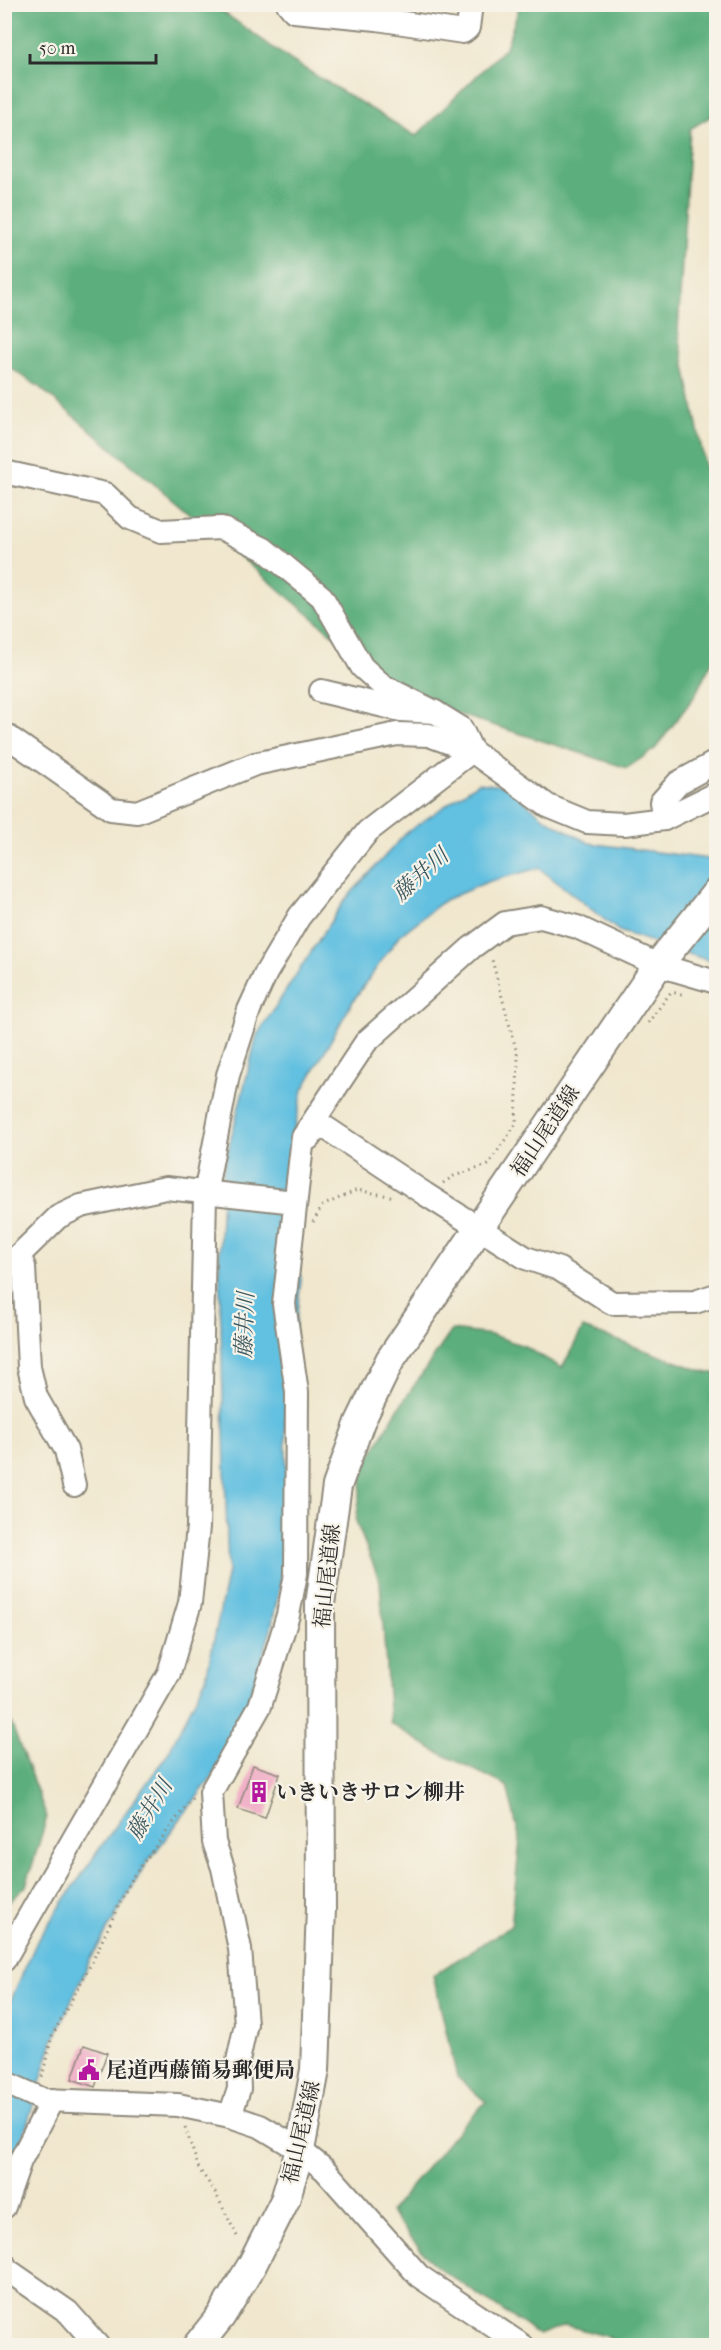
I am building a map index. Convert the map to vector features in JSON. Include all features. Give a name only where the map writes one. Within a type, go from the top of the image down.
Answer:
[{"type":"main road","name":"福山尾道線","points":[[197,2346],[221,2316],[252,2265],[285,2200],[300,2150],[315,2070],[321,1908],[320,1604],[337,1486],[360,1422],[390,1360],[662,961],[717,893]]},
{"type":"street","points":[[288,4],[294,11],[377,12],[464,32],[468,28],[471,4]]},
{"type":"street","points":[[4,472],[105,494],[130,518],[161,531],[220,528],[264,549],[322,597],[362,667],[383,686],[461,728],[472,751]]},
{"type":"street","points":[[321,691],[401,710],[435,712]]},
{"type":"street","points":[[4,734],[111,809],[137,812],[255,764],[397,734],[429,735],[472,751],[548,806],[587,822],[624,824],[664,819],[711,795],[717,795]]},
{"type":"street","points":[[4,1960],[169,1673],[190,1604],[198,1527],[205,1194],[228,1075],[249,1010],[266,973],[299,917],[368,831],[472,751]]},
{"type":"street","points":[[664,819],[662,802],[678,783],[717,762]]},
{"type":"street","points":[[230,2116],[239,2090],[238,2061],[246,2024],[240,1949],[223,1868],[214,1842],[211,1792],[260,1706],[288,1615],[296,1574],[297,1392],[284,1304],[303,1137],[366,1042],[471,948],[505,923],[541,917],[577,927],[717,982]]},
{"type":"street","points":[[303,1137],[309,1138],[320,1124],[526,1258],[559,1269],[612,1303],[695,1302],[717,1295]]},
{"type":"street","points":[[74,1485],[66,1450],[36,1397],[29,1367],[24,1266],[9,1261],[58,1217],[81,1206],[166,1188],[295,1202]]},
{"type":"street","points":[[296,1574],[320,1604]]},
{"type":"street","points":[[4,2082],[44,2099],[178,2105],[230,2116],[260,2127],[300,2150],[324,2170],[419,2276],[523,2346]]},
{"type":"street","points":[[4,2206],[44,2099]]},
{"type":"street","points":[[4,2264],[6,2269],[68,2312],[99,2346]]},
{"type":"path","points":[[291,1239],[306,1235],[322,1206],[357,1190],[390,1197],[425,1194],[454,1176],[488,1165],[516,1124],[519,1057],[509,1016],[489,949],[471,948]]},
{"type":"path","points":[[44,2099],[42,2083],[44,2064],[52,2036],[92,1962],[131,1879],[192,1798],[211,1792]]},
{"type":"path","points":[[178,2105],[199,2169],[214,2190],[252,2265]]},
{"type":"green space","points":[[4,5],[213,5],[292,61],[416,136],[506,47],[520,5],[716,5],[716,113],[690,129],[678,331],[716,520],[716,654],[694,697],[655,749],[627,768],[408,698],[39,387],[5,364]]},
{"type":"green space","points":[[583,1328],[708,1373],[716,1373],[716,2345],[624,2345],[605,2336],[565,2325],[539,2335],[434,2265],[390,2212],[463,2124],[486,2102],[457,2077],[433,1975],[511,1926],[520,1840],[507,1786],[434,1750],[390,1723],[380,1582],[356,1521],[364,1467],[396,1412],[452,1330],[492,1335],[524,1346],[562,1368]]},
{"type":"green space","points":[[5,1707],[47,1817],[26,1886],[5,1906]]},
{"type":"water","name":"藤井川","points":[[478,783],[505,786],[546,819],[589,843],[716,860],[716,963],[619,931],[539,868],[487,882],[445,900],[399,936],[353,1001],[303,1090],[287,1164],[301,1280],[285,1409],[288,1547],[270,1633],[245,1711],[212,1777],[144,1867],[90,1960],[53,2041],[5,2195],[5,2013],[38,1939],[167,1755],[206,1678],[228,1572],[219,1259],[223,1170],[257,1035],[344,901],[406,833]]},
{"type":"building","name":"いきいきサロン柳井","points":[[253,1765],[280,1774],[265,1818],[238,1809]]},
{"type":"building","points":[[84,2045],[107,2053],[95,2087],[72,2079]]},
{"type":"place","name":"いきいきサロン柳井","points":[[259,1792]]},
{"type":"place","name":"尾道西藤簡易郵便局","points":[[89,2070]]}]
